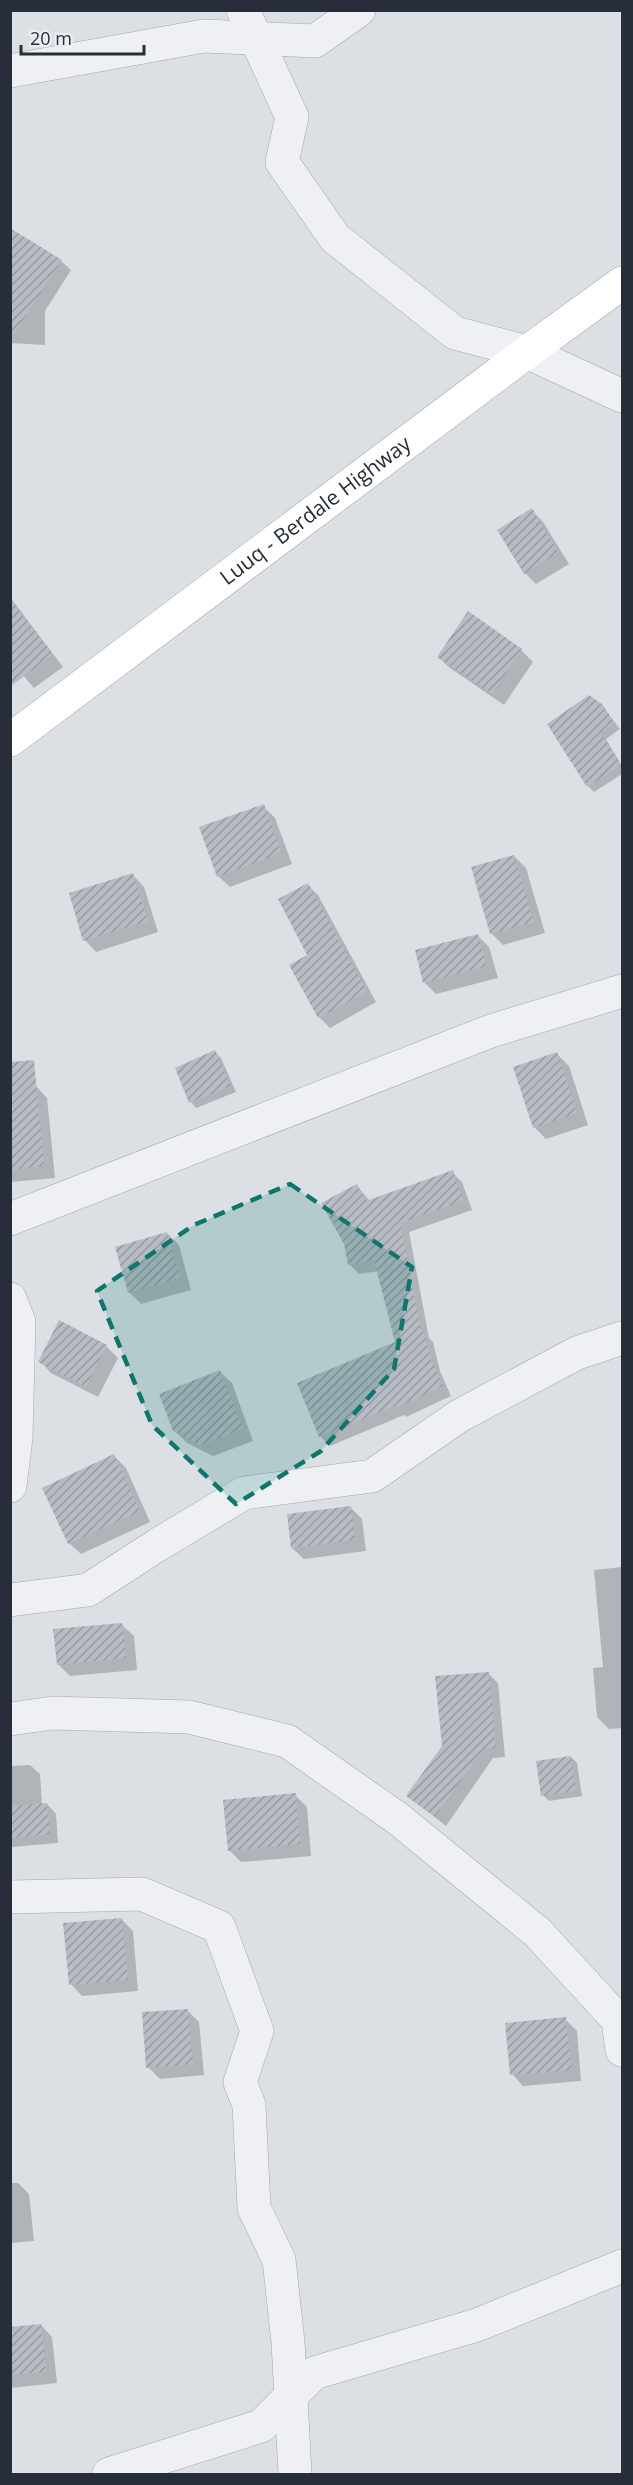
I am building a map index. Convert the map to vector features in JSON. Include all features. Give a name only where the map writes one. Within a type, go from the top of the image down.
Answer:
[{"type":"main road","name":"Luuq - Berdale Highway","points":[[10,740],[527,352],[622,284]]},
{"type":"street","points":[[10,71],[204,36],[249,24],[315,41],[359,10]]},
{"type":"street","points":[[249,24],[292,117],[282,162],[335,238],[455,333],[527,352],[622,396]]},
{"type":"street","points":[[10,1219],[491,1031],[622,991]]},
{"type":"street","points":[[10,1299],[20,1322],[16,1438],[10,1486]]},
{"type":"street","points":[[10,1600],[88,1590],[244,1493],[372,1476],[459,1416],[577,1353],[622,1338]]},
{"type":"street","points":[[10,1719],[53,1713],[189,1717],[288,1741],[397,1818],[537,1932],[618,2020],[622,2050]]},
{"type":"street","points":[[10,1897],[142,1894],[219,1927],[257,2031],[240,2082],[249,2105],[254,2208],[279,2260],[288,2342],[295,2475]]},
{"type":"street","points":[[109,2475],[261,2426],[314,2373],[477,2325],[622,2266]]},
{"type":"highlighted area","points":[[290,1184],[412,1267],[394,1369],[321,1451],[236,1504],[152,1425],[97,1291],[194,1225]]},
{"type":"building","points":[[10,228],[62,260],[10,340]]},
{"type":"building","points":[[532,508],[558,552],[524,574],[497,530]]},
{"type":"building","points":[[10,599],[53,654],[10,687]]},
{"type":"building","points":[[468,611],[522,649],[492,694],[437,657]]},
{"type":"building","points":[[589,695],[602,704],[615,723],[601,733],[621,765],[587,787],[547,724]]},
{"type":"building","points":[[264,804],[281,853],[217,877],[199,827]]},
{"type":"building","points":[[514,855],[534,922],[490,934],[471,867]]},
{"type":"building","points":[[133,873],[148,921],[83,941],[69,893]]},
{"type":"building","points":[[308,883],[367,992],[318,1018],[289,965],[307,955],[278,899]]},
{"type":"building","points":[[478,934],[487,966],[423,983],[415,950]]},
{"type":"building","points":[[215,1050],[231,1086],[189,1103],[175,1068]]},
{"type":"building","points":[[557,1052],[577,1113],[533,1128],[513,1067]]},
{"type":"building","points":[[34,1060],[44,1166],[10,1170],[10,1062]]},
{"type":"building","points":[[453,1170],[463,1201],[400,1223],[421,1331],[423,1330],[431,1360],[443,1386],[395,1408],[394,1406],[319,1437],[297,1383],[395,1342],[374,1260],[348,1265],[344,1244],[321,1203],[357,1184],[366,1201]]},
{"type":"building","points":[[167,1232],[180,1278],[128,1293],[115,1247]]},
{"type":"building","points":[[59,1320],[107,1345],[86,1387],[38,1362]]},
{"type":"building","points":[[220,1370],[243,1429],[200,1445],[173,1431],[159,1394]]},
{"type":"building","points":[[114,1454],[140,1511],[68,1544],[42,1488]]},
{"type":"building","points":[[351,1506],[355,1540],[291,1548],[287,1514]]},
{"type":"building","points":[[122,1623],[126,1658],[57,1665],[53,1629]]},
{"type":"building","points":[[489,1672],[496,1748],[483,1749],[435,1817],[406,1796],[442,1746],[435,1676]]},
{"type":"building","points":[[571,1756],[576,1791],[541,1796],[536,1761]]},
{"type":"building","points":[[296,1793],[300,1844],[228,1851],[223,1800]]},
{"type":"building","points":[[47,1803],[50,1834],[10,1838],[10,1806]]},
{"type":"building","points":[[122,1918],[128,1980],[69,1985],[63,1923]]},
{"type":"building","points":[[188,2009],[193,2064],[146,2068],[142,2012]]},
{"type":"building","points":[[566,2017],[571,2070],[510,2075],[505,2023]]},
{"type":"building","points":[[41,2324],[46,2372],[10,2375],[10,2327]]}]
